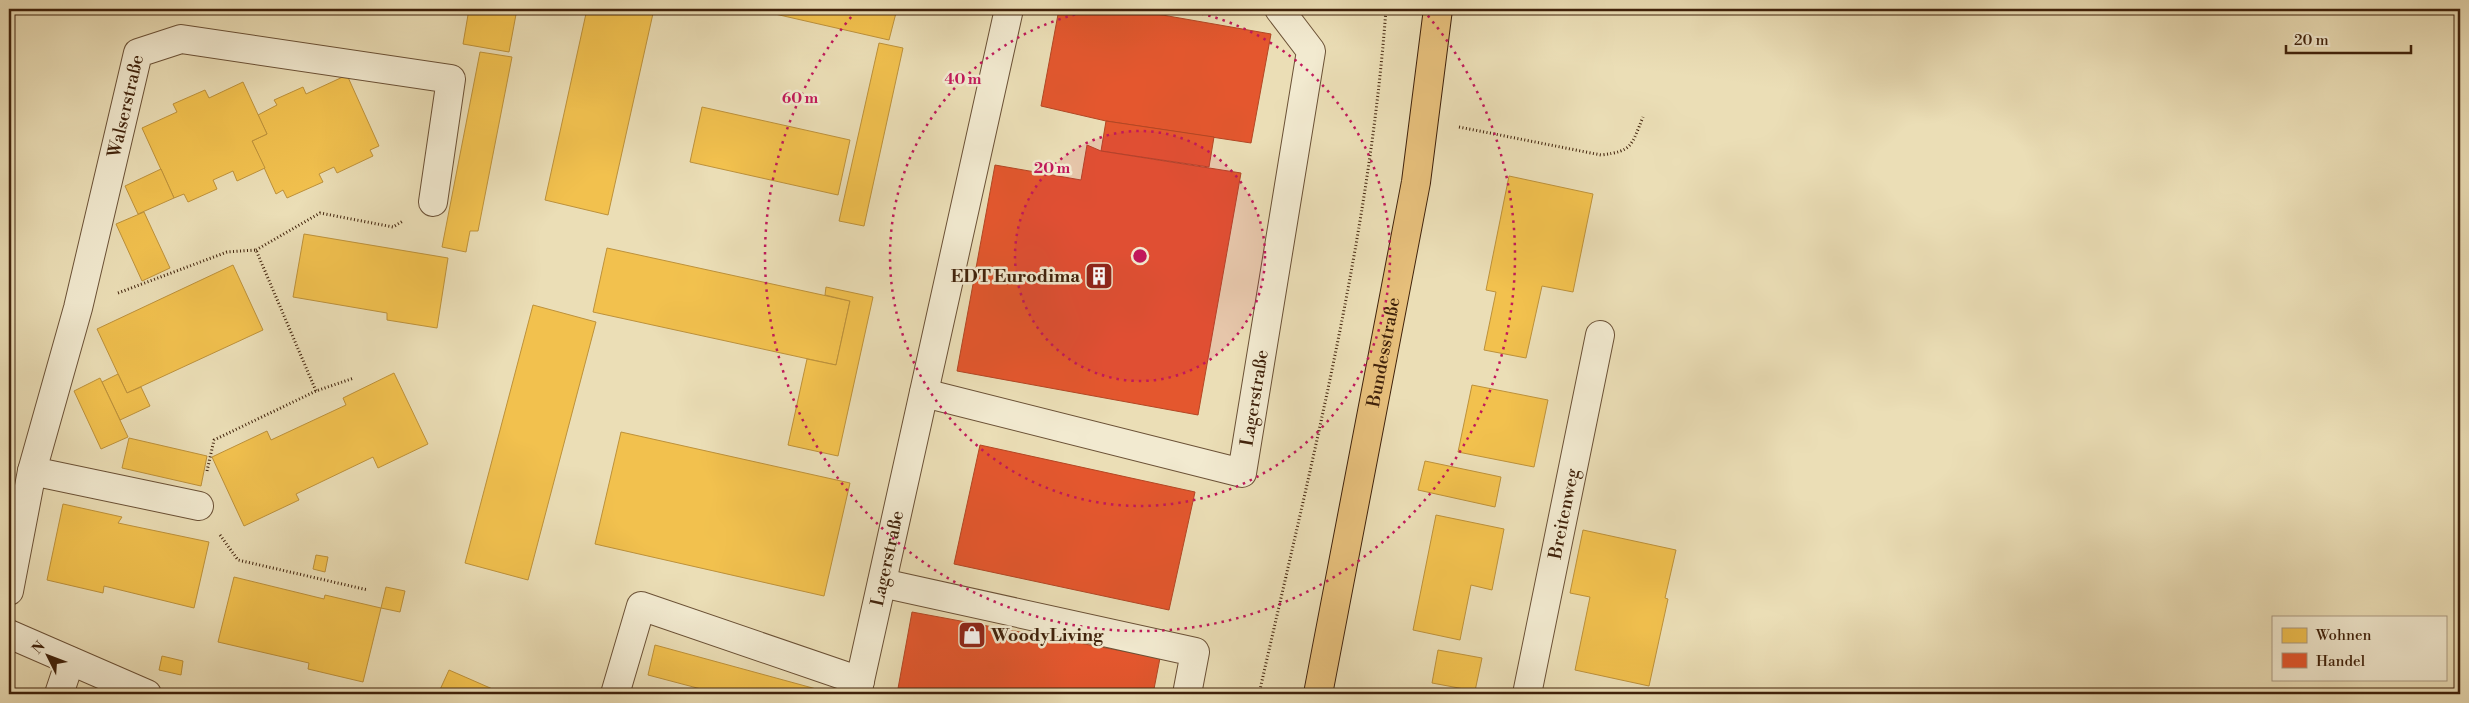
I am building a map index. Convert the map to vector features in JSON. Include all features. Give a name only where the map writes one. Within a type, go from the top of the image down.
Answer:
[{"type":"main road","name":"Bundesstraße","points":[[1318,694],[1416,182],[1438,9]]},
{"type":"street","name":"Lagerstraße","points":[[859,687],[1009,9]]},
{"type":"street","name":"Lagerstraße","points":[[924,394],[1242,473],[1311,51],[1279,9]]},
{"type":"street","name":"Walserstraße","points":[[9,591],[32,471],[78,308],[138,53],[181,39],[451,79],[433,202]]},
{"type":"street","name":"Breitenweg","points":[[1526,694],[1600,335]]},
{"type":"street","points":[[32,471],[199,506]]},
{"type":"street","points":[[882,583],[1195,652],[1187,694]]},
{"type":"street","points":[[615,694],[641,606],[859,687]]},
{"type":"street","points":[[9,634],[147,694]]},
{"type":"street","points":[[59,694],[70,662]]},
{"type":"path","points":[[1259,694],[1346,308],[1381,79],[1386,9]]},
{"type":"path","points":[[1424,120],[1601,155],[1623,152],[1633,142],[1643,118]]},
{"type":"path","points":[[78,308],[227,252],[256,250],[320,213],[393,227],[433,202]]},
{"type":"path","points":[[256,250],[316,391]]},
{"type":"path","points":[[354,378],[316,391],[214,440],[199,506],[238,560],[368,590]]},
{"type":"building: Wohnen","points":[[469,9],[517,9],[509,52],[463,44]]},
{"type":"building: Wohnen","points":[[587,9],[654,9],[608,215],[545,200]]},
{"type":"building: Wohnen","points":[[753,9],[897,9],[889,40]]},
{"type":"building: Wohnen","points":[[879,43],[903,48],[864,226],[839,221]]},
{"type":"building: Wohnen","points":[[480,52],[512,57],[478,231],[470,231],[466,252],[442,247]]},
{"type":"building: Wohnen","points":[[347,75],[379,146],[370,150],[373,156],[337,173],[334,167],[319,174],[323,182],[287,198],[283,190],[276,194],[252,141],[267,134],[258,115],[277,105],[274,100],[303,87],[306,94]]},
{"type":"building: Wohnen","points":[[243,82],[267,134],[252,141],[265,168],[237,181],[233,171],[213,180],[217,189],[188,202],[184,194],[174,198],[142,128],[177,112],[173,104],[205,90],[209,98]]},
{"type":"building: Wohnen","points":[[702,107],[850,140],[838,195],[690,162]]},
{"type":"building: Wohnen","points":[[161,169],[174,198],[138,214],[125,186]]},
{"type":"building: Wohnen","points":[[1509,176],[1593,194],[1573,292],[1542,286],[1526,358],[1484,350],[1496,292],[1486,290]]},
{"type":"building: Wohnen","points":[[144,212],[170,268],[142,281],[116,224]]},
{"type":"building: Wohnen","points":[[304,234],[448,258],[437,328],[387,320],[387,313],[293,297]]},
{"type":"building: Wohnen","points":[[607,248],[850,301],[836,365],[593,312]]},
{"type":"building: Wohnen","points":[[233,265],[263,330],[127,393],[97,329]]},
{"type":"building: Wohnen","points":[[826,287],[873,297],[838,456],[788,445],[807,359],[836,365],[850,301],[825,295]]},
{"type":"building: Wohnen","points":[[533,305],[596,322],[528,580],[465,563]]},
{"type":"building: Wohnen","points":[[394,373],[428,444],[378,468],[373,457],[296,494],[299,500],[244,526],[212,457],[267,431],[271,440],[346,405],[343,398]]},
{"type":"building: Wohnen","points":[[118,374],[127,393],[141,387],[150,406],[120,420],[102,382]]},
{"type":"building: Wohnen","points":[[100,378],[128,437],[101,449],[74,391]]},
{"type":"building: Wohnen","points":[[1472,385],[1548,400],[1534,467],[1458,452]]},
{"type":"building: Wohnen","points":[[621,432],[850,483],[824,596],[595,544]]},
{"type":"building: Wohnen","points":[[129,438],[207,456],[201,486],[122,468]]},
{"type":"building: Wohnen","points":[[1425,461],[1501,477],[1495,507],[1418,490]]},
{"type":"building: Wohnen","points":[[63,504],[122,517],[118,523],[209,542],[194,608],[104,586],[103,593],[47,580]]},
{"type":"building: Wohnen","points":[[1436,515],[1504,529],[1492,590],[1471,585],[1460,640],[1413,630]]},
{"type":"building: Wohnen","points":[[1583,530],[1676,550],[1665,598],[1668,599],[1649,686],[1575,670],[1590,597],[1570,593]]},
{"type":"building: Wohnen","points":[[316,555],[328,557],[325,572],[313,569]]},
{"type":"building: Wohnen","points":[[234,577],[324,599],[325,595],[381,608],[363,682],[308,669],[309,663],[218,642]]},
{"type":"building: Wohnen","points":[[386,587],[405,591],[400,612],[381,608]]},
{"type":"building: Wohnen","points":[[655,645],[820,690],[819,694],[720,694],[648,675]]},
{"type":"building: Wohnen","points":[[1438,650],[1482,658],[1475,691],[1432,683]]},
{"type":"building: Wohnen","points":[[162,656],[183,661],[181,675],[159,670]]},
{"type":"building: Wohnen","points":[[449,670],[504,694],[438,694]]},
{"type":"building: Handel","points":[[1059,9],[1128,9],[1271,34],[1251,143],[1106,121],[1041,106]]},
{"type":"building: Handel","points":[[1106,121],[1214,137],[1209,167],[1101,151]]},
{"type":"building: Handel","name":"EDT Eurodima","points":[[1087,145],[1101,151],[1241,173],[1198,415],[957,371],[995,165],[1081,180]]},
{"type":"building: Handel","points":[[980,445],[1195,492],[1169,610],[954,564]]},
{"type":"building: Handel","name":"WoodyLiving","points":[[912,612],[1160,658],[1153,694],[897,694]]},
{"type":"place","name":"EDT Eurodima","points":[[1099,276]]},
{"type":"place","name":"WoodyLiving","points":[[972,635]]}]
